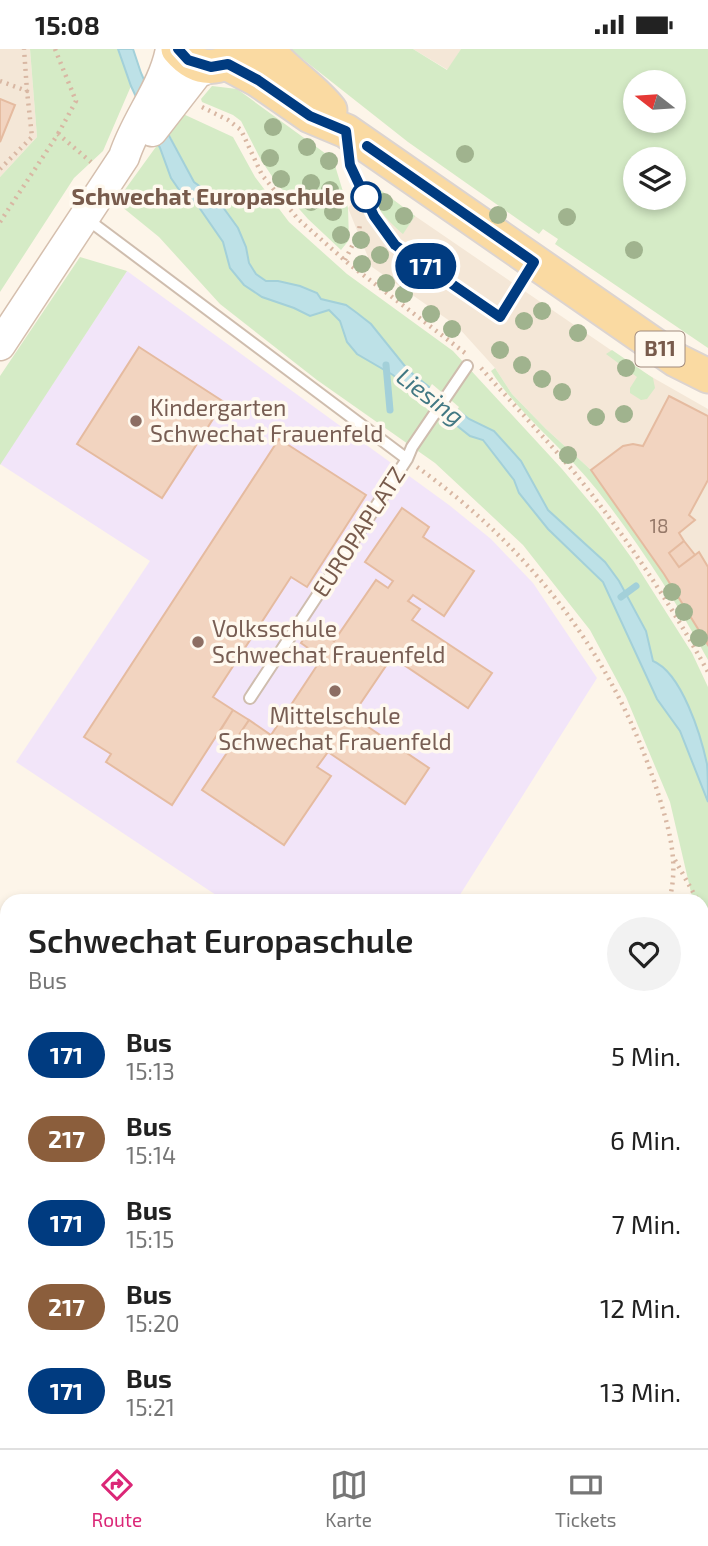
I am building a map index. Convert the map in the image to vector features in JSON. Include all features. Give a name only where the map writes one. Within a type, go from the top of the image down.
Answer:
[{"type":"main road","name":"B11","points":[[178,49],[188,60],[228,60],[310,116],[346,131],[676,360],[708,376]]},
{"type":"main road","name":"B11","points":[[267,49],[321,99],[346,131]]},
{"type":"street","points":[[169,89],[171,49]]},
{"type":"street","points":[[0,345],[85,217],[111,162],[131,135],[169,89],[228,60]]},
{"type":"lane","points":[[346,131],[350,165],[374,216],[395,245],[500,317],[534,262]]},
{"type":"lane","points":[[85,217],[407,459]]},
{"type":"lane","name":"EUROPAPLATZ","points":[[250,698],[407,459],[412,447],[472,364]]},
{"type":"path","points":[[0,169],[32,137],[24,49]]},
{"type":"path","points":[[0,222],[58,134],[76,101],[55,49]]},
{"type":"path","points":[[0,81],[27,91]]},
{"type":"path","points":[[169,89],[228,120],[240,130],[262,175],[298,219],[345,261],[472,364],[571,470],[664,595],[708,672]]},
{"type":"path","points":[[58,134],[111,162]]},
{"type":"path","points":[[345,261],[359,232],[360,219]]},
{"type":"path","points":[[407,459],[454,493],[497,531],[557,600],[598,657],[645,754],[669,827],[675,859],[671,894]]},
{"type":"path","points":[[675,859],[694,894]]},
{"type":"shaded area","points":[[0,49],[30,49],[37,137],[0,177]]},
{"type":"shaded area","points":[[413,49],[461,49],[448,70]]},
{"type":"shaded area","points":[[371,183],[643,372],[708,409],[708,645],[664,574],[591,470],[512,394],[495,368],[457,326],[372,267],[348,208]]},
{"type":"shaded area","points":[[127,271],[449,505],[491,539],[533,583],[597,678],[460,894],[214,894],[16,762],[150,561],[0,464]]},
{"type":"green space","points":[[30,49],[118,49],[131,86],[103,151],[74,178],[0,292],[0,177],[37,137]]},
{"type":"green space","points":[[290,49],[413,49],[447,70],[461,49],[708,49],[708,348],[555,244],[558,239],[543,229],[539,234],[408,142]]},
{"type":"green space","points":[[212,86],[237,89],[333,159],[348,208],[349,240],[341,250],[308,219],[278,185],[261,160],[241,121],[202,102],[201,99]]},
{"type":"green space","points":[[181,113],[233,137],[255,177],[289,222],[347,274],[453,351],[562,469],[599,513],[633,560],[692,653],[708,687],[708,894],[691,894],[670,802],[626,697],[590,630],[523,545],[435,463],[317,380],[220,304],[159,237],[116,202],[158,144],[194,182],[168,132]]},
{"type":"green space","points":[[371,183],[415,216],[403,234],[376,205]]},
{"type":"green space","points":[[80,257],[127,271],[0,465],[0,376]]},
{"type":"green space","points":[[612,350],[653,378],[655,388],[647,399],[641,400],[630,393],[637,377],[606,354]]},
{"type":"green space","points":[[495,368],[512,394],[591,470],[664,574],[708,645],[708,660],[670,594],[628,531],[584,475],[503,387],[491,371]]},
{"type":"water","name":"Liesing","points":[[118,49],[133,49],[166,130],[194,182],[217,199],[238,228],[249,263],[256,274],[266,281],[300,286],[317,293],[321,299],[346,305],[371,324],[408,370],[469,419],[494,431],[521,461],[548,510],[605,562],[619,581],[646,631],[653,661],[673,678],[689,707],[707,764],[708,802],[680,731],[657,699],[603,582],[548,529],[519,493],[514,480],[483,440],[470,436],[393,375],[357,354],[347,342],[340,321],[329,310],[310,316],[262,297],[244,285],[230,268],[223,242],[196,203],[182,194],[171,178]]},
{"type":"pier","points":[[432,384],[459,407],[448,423],[421,402]]},
{"type":"building","points":[[0,99],[15,105],[0,142]]},
{"type":"building","points":[[139,347],[224,402],[162,498],[77,444]]},
{"type":"building","points":[[669,396],[708,416],[708,480],[689,515],[695,520],[679,533],[684,541],[669,553],[679,567],[699,552],[708,567],[708,645],[664,574],[591,470],[623,446],[643,446]]},
{"type":"building","name":"Volksschule Schwechat Frauenfeld","points":[[279,439],[366,495],[307,587],[291,577],[213,697],[233,710],[172,805],[106,762],[111,754],[84,737]]},
{"type":"building","name":"Mittelschule Schwechat Frauenfeld","points":[[402,508],[429,527],[423,537],[474,571],[444,616],[413,595],[408,601],[420,609],[412,620],[492,673],[468,708],[392,657],[352,716],[429,768],[405,804],[328,752],[317,767],[331,776],[284,845],[202,790],[249,720],[271,735],[322,658],[301,643],[312,626],[334,641],[376,580],[388,588],[393,581],[365,562]]},
{"type":"building","points":[[684,541],[695,555],[679,567],[669,553]]},
{"type":"building","points":[[233,710],[249,720],[235,741],[220,731]]},
{"type":"waterway","name":"Liesing","points":[[386,365],[390,410]]},
{"type":"waterway","points":[[621,597],[636,586]]},
{"type":"bus line","name":"171","points":[[178,49],[188,60],[211,67],[228,64],[258,80],[310,116],[346,131],[350,165],[374,216],[395,245],[500,317],[534,262],[367,146]]},
{"type":"place","name":"Schwechat Europaschule","points":[[366,197]]},
{"type":"place","name":"Kindergarten Schwechat Frauenfeld","points":[[136,421]]},
{"type":"place","name":"Volksschule Schwechat Frauenfeld","points":[[198,642]]},
{"type":"place","name":"Mittelschule Schwechat Frauenfeld","points":[[335,691]]}]
